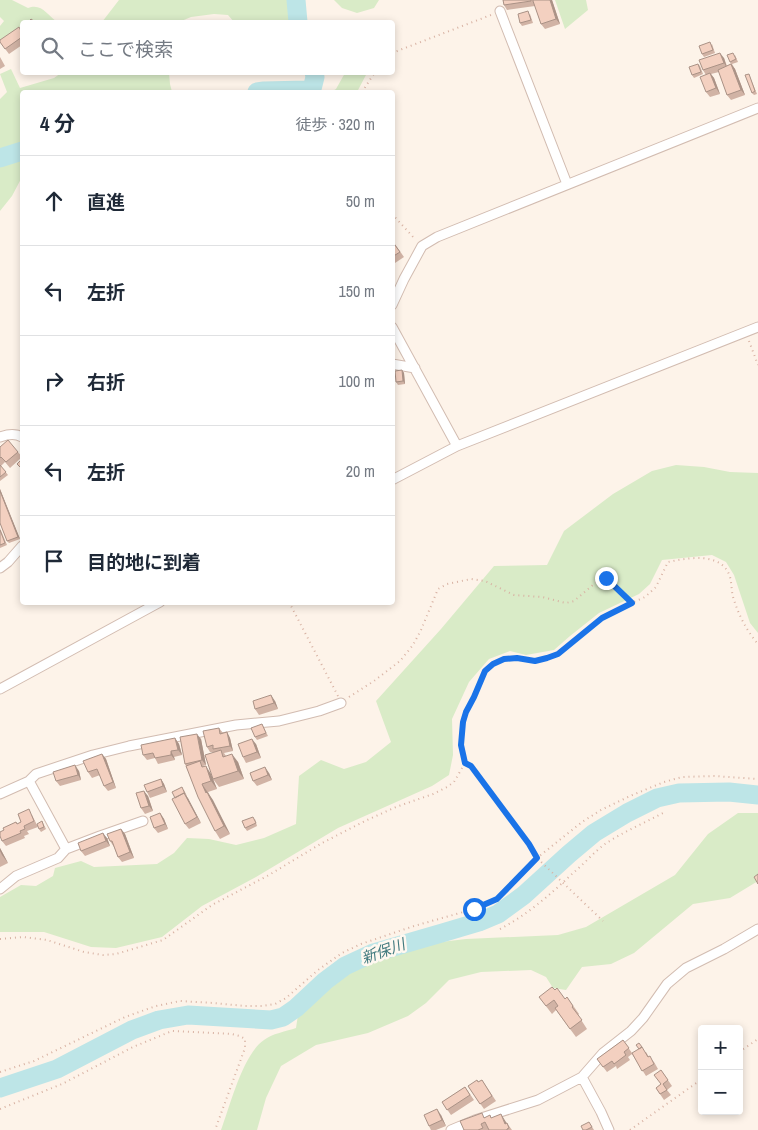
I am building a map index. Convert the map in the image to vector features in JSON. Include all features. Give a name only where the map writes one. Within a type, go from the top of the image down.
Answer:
[{"type":"street","points":[[500,11],[567,184]]},
{"type":"street","points":[[395,298],[422,246],[437,237],[758,108]]},
{"type":"street","points":[[395,478],[457,446],[758,327]]},
{"type":"street","points":[[395,332],[457,446]]},
{"type":"street","points":[[395,365],[415,368]]},
{"type":"street","points":[[0,437],[8,434],[20,436]]},
{"type":"street","points":[[0,568],[20,548]]},
{"type":"street","points":[[0,688],[154,605]]},
{"type":"street","points":[[0,794],[29,781],[36,774],[93,755],[236,725],[279,721],[342,703]]},
{"type":"street","points":[[29,781],[66,849]]},
{"type":"street","points":[[0,889],[16,876],[58,858],[66,849],[143,821]]},
{"type":"street","points":[[451,1130],[475,1120],[538,1100],[582,1077],[603,1053],[643,1018],[667,984],[686,968],[758,929]]},
{"type":"street","points":[[582,1077],[609,1130]]},
{"type":"path","points":[[395,51],[500,11]]},
{"type":"path","points":[[363,90],[372,75]]},
{"type":"path","points":[[395,217],[422,246]]},
{"type":"path","points":[[745,332],[758,365]]},
{"type":"path","points":[[0,939],[23,937],[47,940],[84,952],[102,955],[116,954],[163,940],[212,905],[269,875],[322,843],[396,807],[447,787],[454,782],[465,763],[461,745],[463,722],[485,671],[493,664],[504,659],[517,658],[535,661],[558,654],[602,618],[646,597],[656,587],[668,562],[703,557],[721,564],[730,577],[733,598],[740,615],[748,632],[758,644]]},
{"type":"path","points":[[291,605],[342,703],[400,661],[413,646],[438,589],[447,584],[471,579],[485,581],[514,595],[542,597],[566,603],[574,601],[601,578],[606,578],[632,603]]},
{"type":"path","points":[[465,763],[471,766],[529,844],[537,858],[603,921]]},
{"type":"path","points":[[0,1072],[34,1061],[125,1017],[156,1006],[180,1001],[245,1006],[275,1004],[286,998],[318,970],[342,953],[361,944],[474,909],[497,899],[537,858],[582,822],[601,810],[630,796],[682,777],[714,776],[758,779]]},
{"type":"path","points":[[500,929],[514,922],[563,883],[604,845],[663,813]]},
{"type":"path","points":[[0,1109],[62,1084],[133,1047],[172,1031],[232,1034],[245,1039],[245,1048],[215,1130]]},
{"type":"path","points":[[743,1049],[758,1039]]},
{"type":"path","points":[[630,1130],[698,1082]]},
{"type":"green space","points":[[0,0],[12,0],[28,8],[41,8],[55,20],[20,20],[20,28],[0,41],[0,26],[4,21],[0,17]]},
{"type":"green space","points":[[119,0],[293,0],[292,13],[289,20],[232,20],[228,15],[214,14],[191,17],[184,20],[104,20]]},
{"type":"green space","points":[[334,0],[379,0],[374,8],[357,13],[342,8]]},
{"type":"green space","points":[[555,0],[586,0],[588,10],[565,29]]},
{"type":"green space","points":[[11,69],[20,88],[58,75],[169,75],[172,90],[20,90],[20,181],[12,196],[0,211],[0,99],[7,92],[0,74]]},
{"type":"green space","points":[[344,75],[366,75],[358,90],[334,90]]},
{"type":"green space","points":[[676,465],[704,467],[730,472],[758,473],[758,633],[750,623],[734,575],[726,562],[712,555],[662,560],[650,584],[639,594],[599,613],[554,650],[526,655],[510,651],[489,659],[469,682],[452,719],[453,755],[449,775],[432,786],[338,828],[256,877],[202,906],[162,937],[116,948],[91,947],[44,932],[0,932],[0,897],[21,885],[36,886],[53,876],[55,868],[81,861],[94,867],[157,864],[174,853],[187,838],[209,839],[236,845],[264,838],[296,824],[299,776],[321,760],[344,769],[366,762],[391,742],[376,701],[441,629],[494,566],[547,565],[564,531],[613,494],[652,471]]},
{"type":"green space","points":[[738,813],[758,813],[758,881],[730,898],[693,904],[634,953],[611,964],[582,967],[566,990],[553,988],[546,977],[531,970],[481,972],[449,980],[426,1003],[408,1016],[368,1033],[316,1045],[281,1066],[266,1098],[257,1130],[221,1130],[238,1081],[256,1047],[271,1036],[296,1028],[298,1015],[329,987],[355,970],[424,944],[466,939],[558,935],[586,927],[675,875],[708,834]]},
{"type":"building","points":[[503,0],[531,0],[531,1],[504,5]]},
{"type":"building","points":[[533,0],[550,0],[556,19],[541,24]]},
{"type":"building","points":[[528,11],[531,20],[520,23],[518,14]]},
{"type":"building","points":[[19,27],[20,38],[5,49],[0,40]]},
{"type":"building","points":[[710,42],[713,50],[702,54],[699,46]]},
{"type":"building","points":[[720,53],[724,63],[703,70],[699,60]]},
{"type":"building","points":[[733,53],[736,59],[730,62],[727,55]]},
{"type":"building","points":[[698,64],[701,72],[692,75],[689,67]]},
{"type":"building","points":[[731,64],[741,90],[727,95],[718,70]]},
{"type":"building","points":[[710,73],[716,88],[706,92],[700,77]]},
{"type":"building","points":[[749,74],[755,91],[752,93],[745,75]]},
{"type":"building","points":[[395,245],[400,252],[395,255]]},
{"type":"building","points":[[402,370],[403,381],[396,382],[395,371]]},
{"type":"building","points":[[8,440],[18,452],[6,462],[0,458],[0,447]]},
{"type":"building","points":[[0,465],[6,472],[0,477]]},
{"type":"building","points":[[0,491],[18,537],[7,541],[0,523]]},
{"type":"building","points":[[0,530],[5,543],[0,545]]},
{"type":"building","points":[[271,695],[274,703],[255,709],[253,701]]},
{"type":"building","points":[[262,724],[266,733],[255,737],[251,728]]},
{"type":"building","points":[[219,728],[220,734],[227,732],[230,746],[213,749],[213,745],[207,747],[203,731]]},
{"type":"building","points":[[197,734],[202,760],[185,764],[180,737]]},
{"type":"building","points":[[175,738],[178,750],[171,751],[171,755],[155,758],[153,753],[143,755],[141,745]]},
{"type":"building","points":[[252,739],[257,752],[243,757],[238,744]]},
{"type":"building","points":[[221,750],[223,757],[232,754],[238,771],[213,779],[205,755]]},
{"type":"building","points":[[102,754],[113,782],[104,786],[97,769],[88,772],[83,761]]},
{"type":"building","points":[[200,761],[202,767],[206,766],[211,781],[202,784],[224,826],[215,831],[198,797],[186,766]]},
{"type":"building","points":[[75,765],[78,775],[56,781],[53,772]]},
{"type":"building","points":[[265,767],[268,775],[253,781],[250,773]]},
{"type":"building","points":[[161,779],[163,786],[147,792],[144,785]]},
{"type":"building","points":[[182,787],[185,794],[175,798],[172,792]]},
{"type":"building","points":[[144,791],[149,806],[141,808],[136,793]]},
{"type":"building","points":[[184,793],[197,817],[185,824],[172,799]]},
{"type":"building","points":[[29,809],[34,821],[24,826],[25,829],[20,831],[21,833],[2,841],[0,832],[4,830],[3,828],[16,822],[17,824],[21,822],[18,814]]},
{"type":"building","points":[[160,813],[165,824],[154,828],[150,817]]},
{"type":"building","points":[[253,817],[256,823],[245,828],[242,821]]},
{"type":"building","points":[[42,821],[44,827],[39,829],[37,824]]},
{"type":"building","points":[[121,829],[130,852],[118,857],[107,834]]},
{"type":"building","points":[[103,833],[106,841],[81,851],[78,843]]},
{"type":"building","points":[[758,874],[758,884],[754,877]]},
{"type":"building","points":[[552,987],[555,990],[557,988],[565,999],[567,997],[582,1020],[570,1029],[555,1008],[558,1006],[554,1000],[546,1006],[539,997]]},
{"type":"building","points":[[623,1040],[629,1048],[624,1052],[626,1055],[614,1064],[612,1061],[603,1067],[597,1059]]},
{"type":"building","points":[[639,1043],[642,1047],[639,1049],[636,1045]]},
{"type":"building","points":[[642,1047],[654,1064],[642,1071],[632,1053]]},
{"type":"building","points":[[661,1070],[668,1080],[663,1084],[667,1090],[660,1094],[656,1088],[661,1084],[654,1075]]},
{"type":"building","points":[[477,1080],[478,1082],[482,1080],[492,1096],[480,1104],[468,1086]]},
{"type":"building","points":[[465,1087],[470,1095],[447,1110],[442,1102]]},
{"type":"building","points":[[437,1109],[442,1120],[429,1126],[424,1115]]},
{"type":"building","points":[[482,1113],[484,1118],[490,1115],[491,1118],[501,1114],[509,1128],[507,1130],[489,1130],[485,1122],[481,1124],[483,1128],[478,1130],[464,1130],[460,1121]]},
{"type":"building","points":[[589,1122],[592,1127],[583,1130],[581,1126]]},
{"type":"waterway","points":[[296,0],[298,20]]},
{"type":"waterway","points":[[306,90],[312,89],[315,75]]},
{"type":"waterway","points":[[0,158],[20,152]]},
{"type":"waterway","name":"新保川","points":[[0,1088],[57,1069],[132,1030],[159,1020],[188,1015],[271,1020],[283,1017],[345,966],[373,953],[479,922],[498,914],[524,895],[594,833],[657,798],[679,793],[729,792],[758,795]]},
{"type":"route","points":[[474,909],[497,899],[537,858],[529,844],[471,766],[465,763],[461,745],[466,712],[485,671],[493,664],[504,659],[517,658],[535,661],[558,654],[602,618],[632,603],[606,578]]}]
